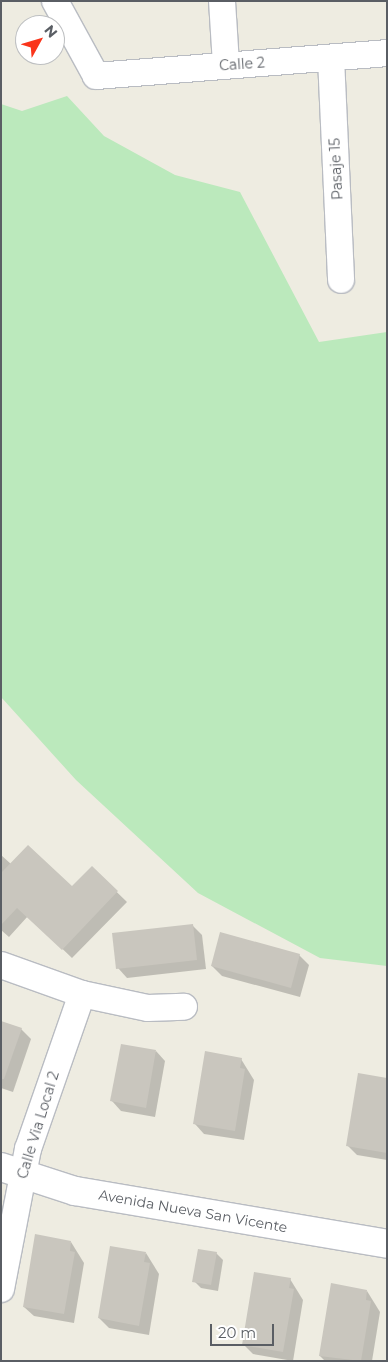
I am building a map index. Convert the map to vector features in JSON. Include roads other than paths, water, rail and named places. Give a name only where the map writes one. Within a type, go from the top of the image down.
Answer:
[{"type":"street","name":"Calle 2","points":[[55,1],[96,76],[387,53]]},
{"type":"street","points":[[222,1],[226,65]]},
{"type":"street","name":"Pasaje 15","points":[[331,58],[341,280]]},
{"type":"street","points":[[1,965],[82,994],[148,1008],[184,1007]]},
{"type":"street","name":"Calle Via Local 2","points":[[1,1289],[11,1171],[82,994]]},
{"type":"street","name":"Avenida Nueva San Vicente","points":[[11,1171],[75,1191],[387,1244]]}]
